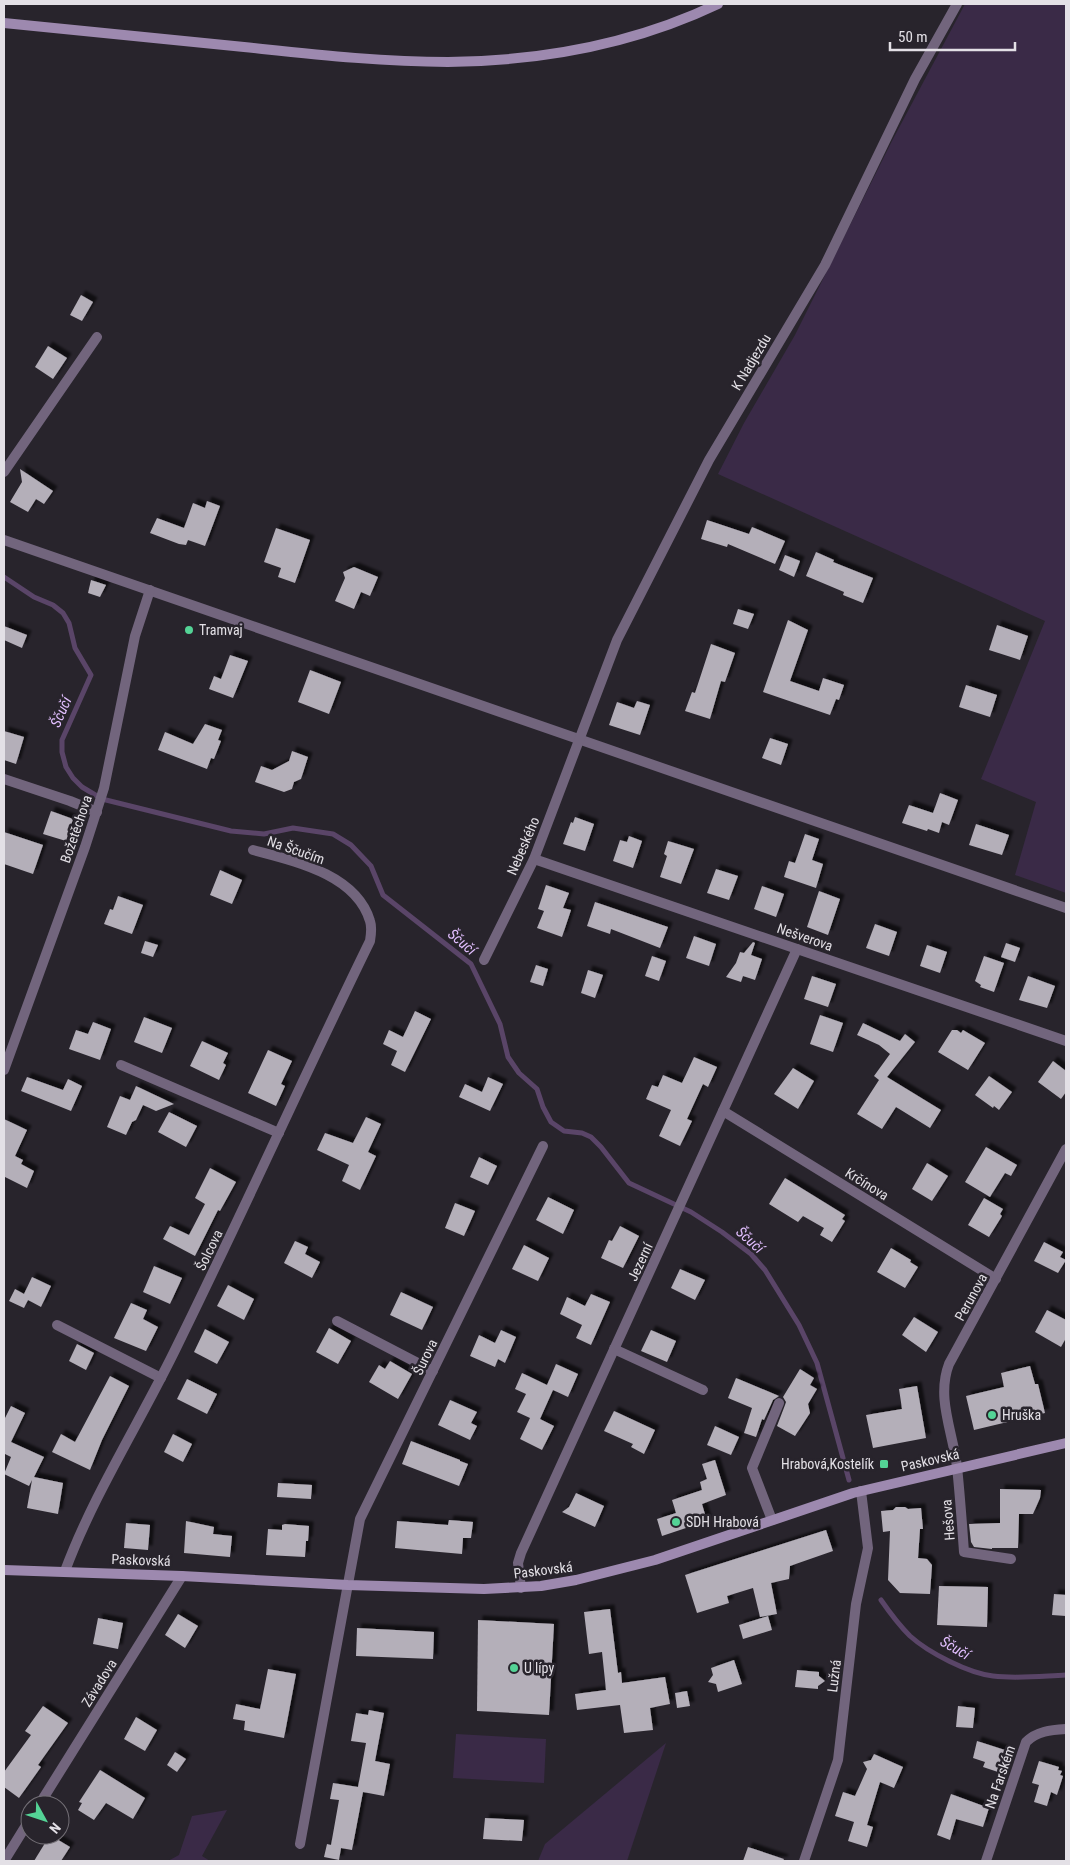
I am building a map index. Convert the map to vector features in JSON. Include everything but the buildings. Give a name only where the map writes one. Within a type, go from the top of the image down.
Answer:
[{"type":"main road","points":[[4,23],[277,51],[389,60],[488,61],[547,55],[598,46],[687,18],[718,4]]},
{"type":"main road","name":"Paskovská","points":[[4,1570],[182,1576],[348,1586],[521,1588],[576,1580],[617,1571],[676,1554],[861,1491],[1066,1443]]},
{"type":"street","name":"K Nadjezdu","points":[[579,740],[617,640],[709,460],[825,265],[915,79],[957,4]]},
{"type":"street","points":[[4,472],[96,337]]},
{"type":"street","points":[[4,540],[1066,908]]},
{"type":"street","name":"Božetěchova","points":[[4,1070],[104,788],[135,636],[150,590]]},
{"type":"street","name":"Nebeského","points":[[484,960],[534,859],[579,740]]},
{"type":"street","points":[[4,779],[97,811]]},
{"type":"street","name":"Na Ščučím","points":[[253,850],[315,869],[333,878],[351,892],[365,910],[371,923],[370,941],[353,975]]},
{"type":"street","name":"Nešverova","points":[[534,859],[1066,1041]]},
{"type":"street","name":"Jezerní","points":[[521,1588],[518,1563],[522,1553],[797,949]]},
{"type":"street","name":"Šolcova","points":[[65,1571],[78,1535],[162,1378],[232,1235],[353,975]]},
{"type":"street","points":[[120,1065],[279,1133]]},
{"type":"street","name":"Krčínova","points":[[723,1112],[996,1279]]},
{"type":"street","name":"Šurova","points":[[348,1586],[360,1519],[543,1146]]},
{"type":"street","name":"Perunova","points":[[957,1468],[954,1443],[943,1402],[944,1377],[949,1364],[1066,1149]]},
{"type":"street","points":[[337,1321],[433,1371]]},
{"type":"street","points":[[57,1325],[162,1378]]},
{"type":"street","points":[[614,1349],[703,1390]]},
{"type":"street","points":[[772,1520],[752,1468],[780,1403]]},
{"type":"street","name":"Hešova","points":[[957,1468],[964,1552],[1011,1559]]},
{"type":"street","name":"Lužná","points":[[804,1861],[838,1760],[856,1604],[868,1548],[861,1491]]},
{"type":"street","name":"Závadova","points":[[44,1795],[182,1576]]},
{"type":"street","points":[[300,1844],[348,1586]]},
{"type":"street","name":"Na Farském","points":[[986,1861],[1026,1742],[1034,1734],[1047,1730],[1066,1728]]},
{"type":"street","points":[[4,1861],[20,1835]]},
{"type":"shaded area","points":[[965,4],[1066,4],[1066,893],[1015,875],[1036,802],[981,779],[1045,621],[718,474],[744,423],[795,335],[893,139]]},
{"type":"shaded area","points":[[456,1734],[546,1739],[544,1783],[453,1778]]},
{"type":"shaded area","points":[[666,1743],[627,1861],[538,1861],[545,1844]]},
{"type":"shaded area","points":[[227,1810],[202,1856],[210,1861],[168,1861],[179,1855],[192,1816]]},
{"type":"waterway","name":"Ščučí","points":[[4,577],[34,597],[53,605],[63,613],[69,623],[75,648],[91,675],[62,740],[62,752],[66,767],[73,778],[82,787],[102,799],[231,831],[264,834],[293,828],[333,834],[351,845],[371,866],[383,895],[471,964],[500,1024],[508,1057],[519,1073],[537,1089],[543,1107],[551,1122],[564,1131],[582,1133],[591,1137],[629,1183],[691,1212],[751,1254],[765,1270],[799,1325],[817,1363],[849,1480]]},
{"type":"waterway","name":"Ščučí","points":[[881,1600],[910,1636],[927,1649],[961,1667],[983,1674],[1002,1677],[1066,1675]]},
{"type":"place","name":"Tramvaj","points":[[189,630]]},
{"type":"place","name":"Hruška","points":[[992,1415]]},
{"type":"place","name":"Hrabová,Kostelík","points":[[884,1464]]},
{"type":"place","name":"SDH Hrabová","points":[[676,1522]]},
{"type":"place","name":"U lípy","points":[[514,1668]]}]
